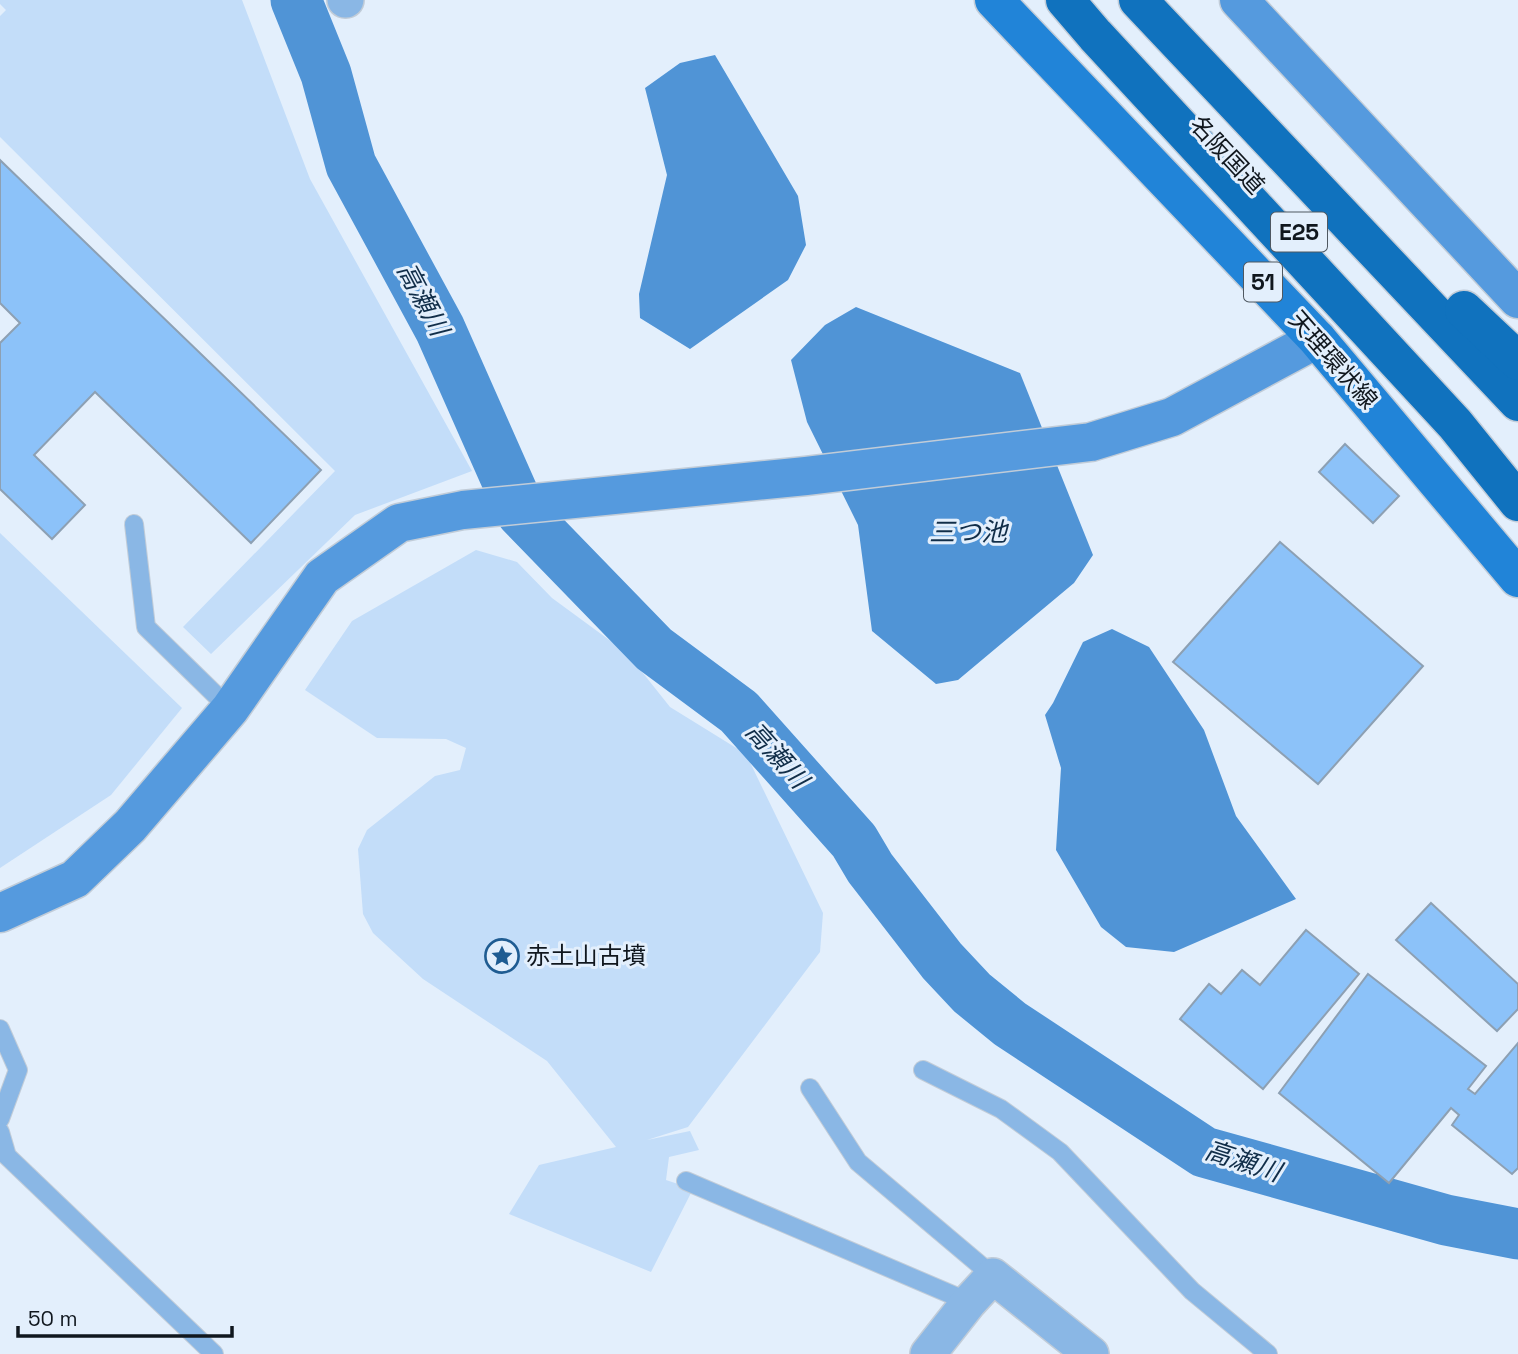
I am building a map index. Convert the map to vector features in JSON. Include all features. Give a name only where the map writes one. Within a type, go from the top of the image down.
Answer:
[{"type":"highway","name":"E25","points":[[1065,0],[1455,424],[1518,502]]},
{"type":"highway","name":"名阪国道","points":[[1080,0],[1518,463]]},
{"type":"highway","name":"名阪国道","points":[[1138,0],[1518,402]]},
{"type":"highway","name":"E25","points":[[1198,64],[1518,361]]},
{"type":"main road","name":"天理環状線","points":[[994,0],[1317,339],[1518,578]]},
{"type":"street","points":[[1239,0],[1518,299]]},
{"type":"street","points":[[0,913],[75,879],[130,826],[230,709],[322,577],[399,523],[463,510],[806,476],[1091,442],[1172,417],[1317,339]]},
{"type":"street","points":[[928,1354],[993,1276],[1091,1354]]},
{"type":"lane","points":[[134,524],[146,627],[230,709]]},
{"type":"lane","points":[[0,1029],[18,1070],[0,1119]]},
{"type":"lane","points":[[923,1070],[1001,1109],[1060,1152],[1192,1291],[1268,1354]]},
{"type":"lane","points":[[810,1088],[858,1162],[993,1276]]},
{"type":"lane","points":[[0,1132],[7,1156],[214,1354]]},
{"type":"lane","points":[[686,1181],[969,1302]]},
{"type":"shaded area","points":[[0,0],[242,0],[310,179],[472,471],[355,515],[211,654],[183,627],[335,471],[0,137],[0,16],[6,10]]},
{"type":"shaded area","points":[[0,533],[182,708],[111,795],[0,868]]},
{"type":"shaded area","points":[[476,550],[517,562],[552,598],[627,653],[670,707],[746,754],[823,913],[820,952],[688,1127],[647,1140],[690,1131],[699,1150],[669,1157],[666,1180],[693,1189],[651,1272],[509,1214],[539,1165],[616,1147],[547,1061],[423,979],[373,933],[363,914],[358,849],[367,830],[435,776],[460,770],[466,748],[446,739],[377,738],[305,690],[352,621]]},
{"type":"water","points":[[715,55],[798,196],[806,245],[788,280],[690,349],[640,318],[639,294],[667,175],[645,88],[680,63]]},
{"type":"water","name":"三つ池","points":[[856,307],[1020,373],[1093,555],[1074,583],[958,680],[936,684],[872,631],[858,525],[807,422],[791,360],[825,325]]},
{"type":"water","points":[[1112,629],[1149,647],[1204,730],[1236,816],[1296,899],[1174,952],[1126,947],[1101,927],[1056,850],[1061,768],[1045,715],[1083,642]]},
{"type":"building","points":[[0,160],[321,470],[251,543],[95,392],[34,455],[85,505],[52,539],[0,489],[0,343],[20,323],[0,303]]},
{"type":"building","points":[[1345,444],[1399,496],[1373,523],[1319,472]]},
{"type":"building","points":[[1280,542],[1423,666],[1318,784],[1173,662]]},
{"type":"building","points":[[1431,903],[1518,984],[1518,1009],[1497,1031],[1396,940]]},
{"type":"building","points":[[1306,930],[1359,974],[1263,1089],[1180,1019],[1209,984],[1221,994],[1242,970],[1260,985]]},
{"type":"building","points":[[1368,974],[1486,1066],[1468,1089],[1475,1094],[1518,1043],[1518,1168],[1512,1174],[1452,1125],[1459,1115],[1451,1108],[1389,1183],[1279,1093]]},
{"type":"waterway","name":"高瀬川","points":[[296,0],[326,74],[351,165],[440,329],[521,512],[654,649],[739,712],[854,841],[870,868],[942,961],[972,993],[1010,1024],[1204,1152],[1446,1220],[1518,1234]]},
{"type":"place","name":"赤土山古墳","points":[[502,956]]}]
